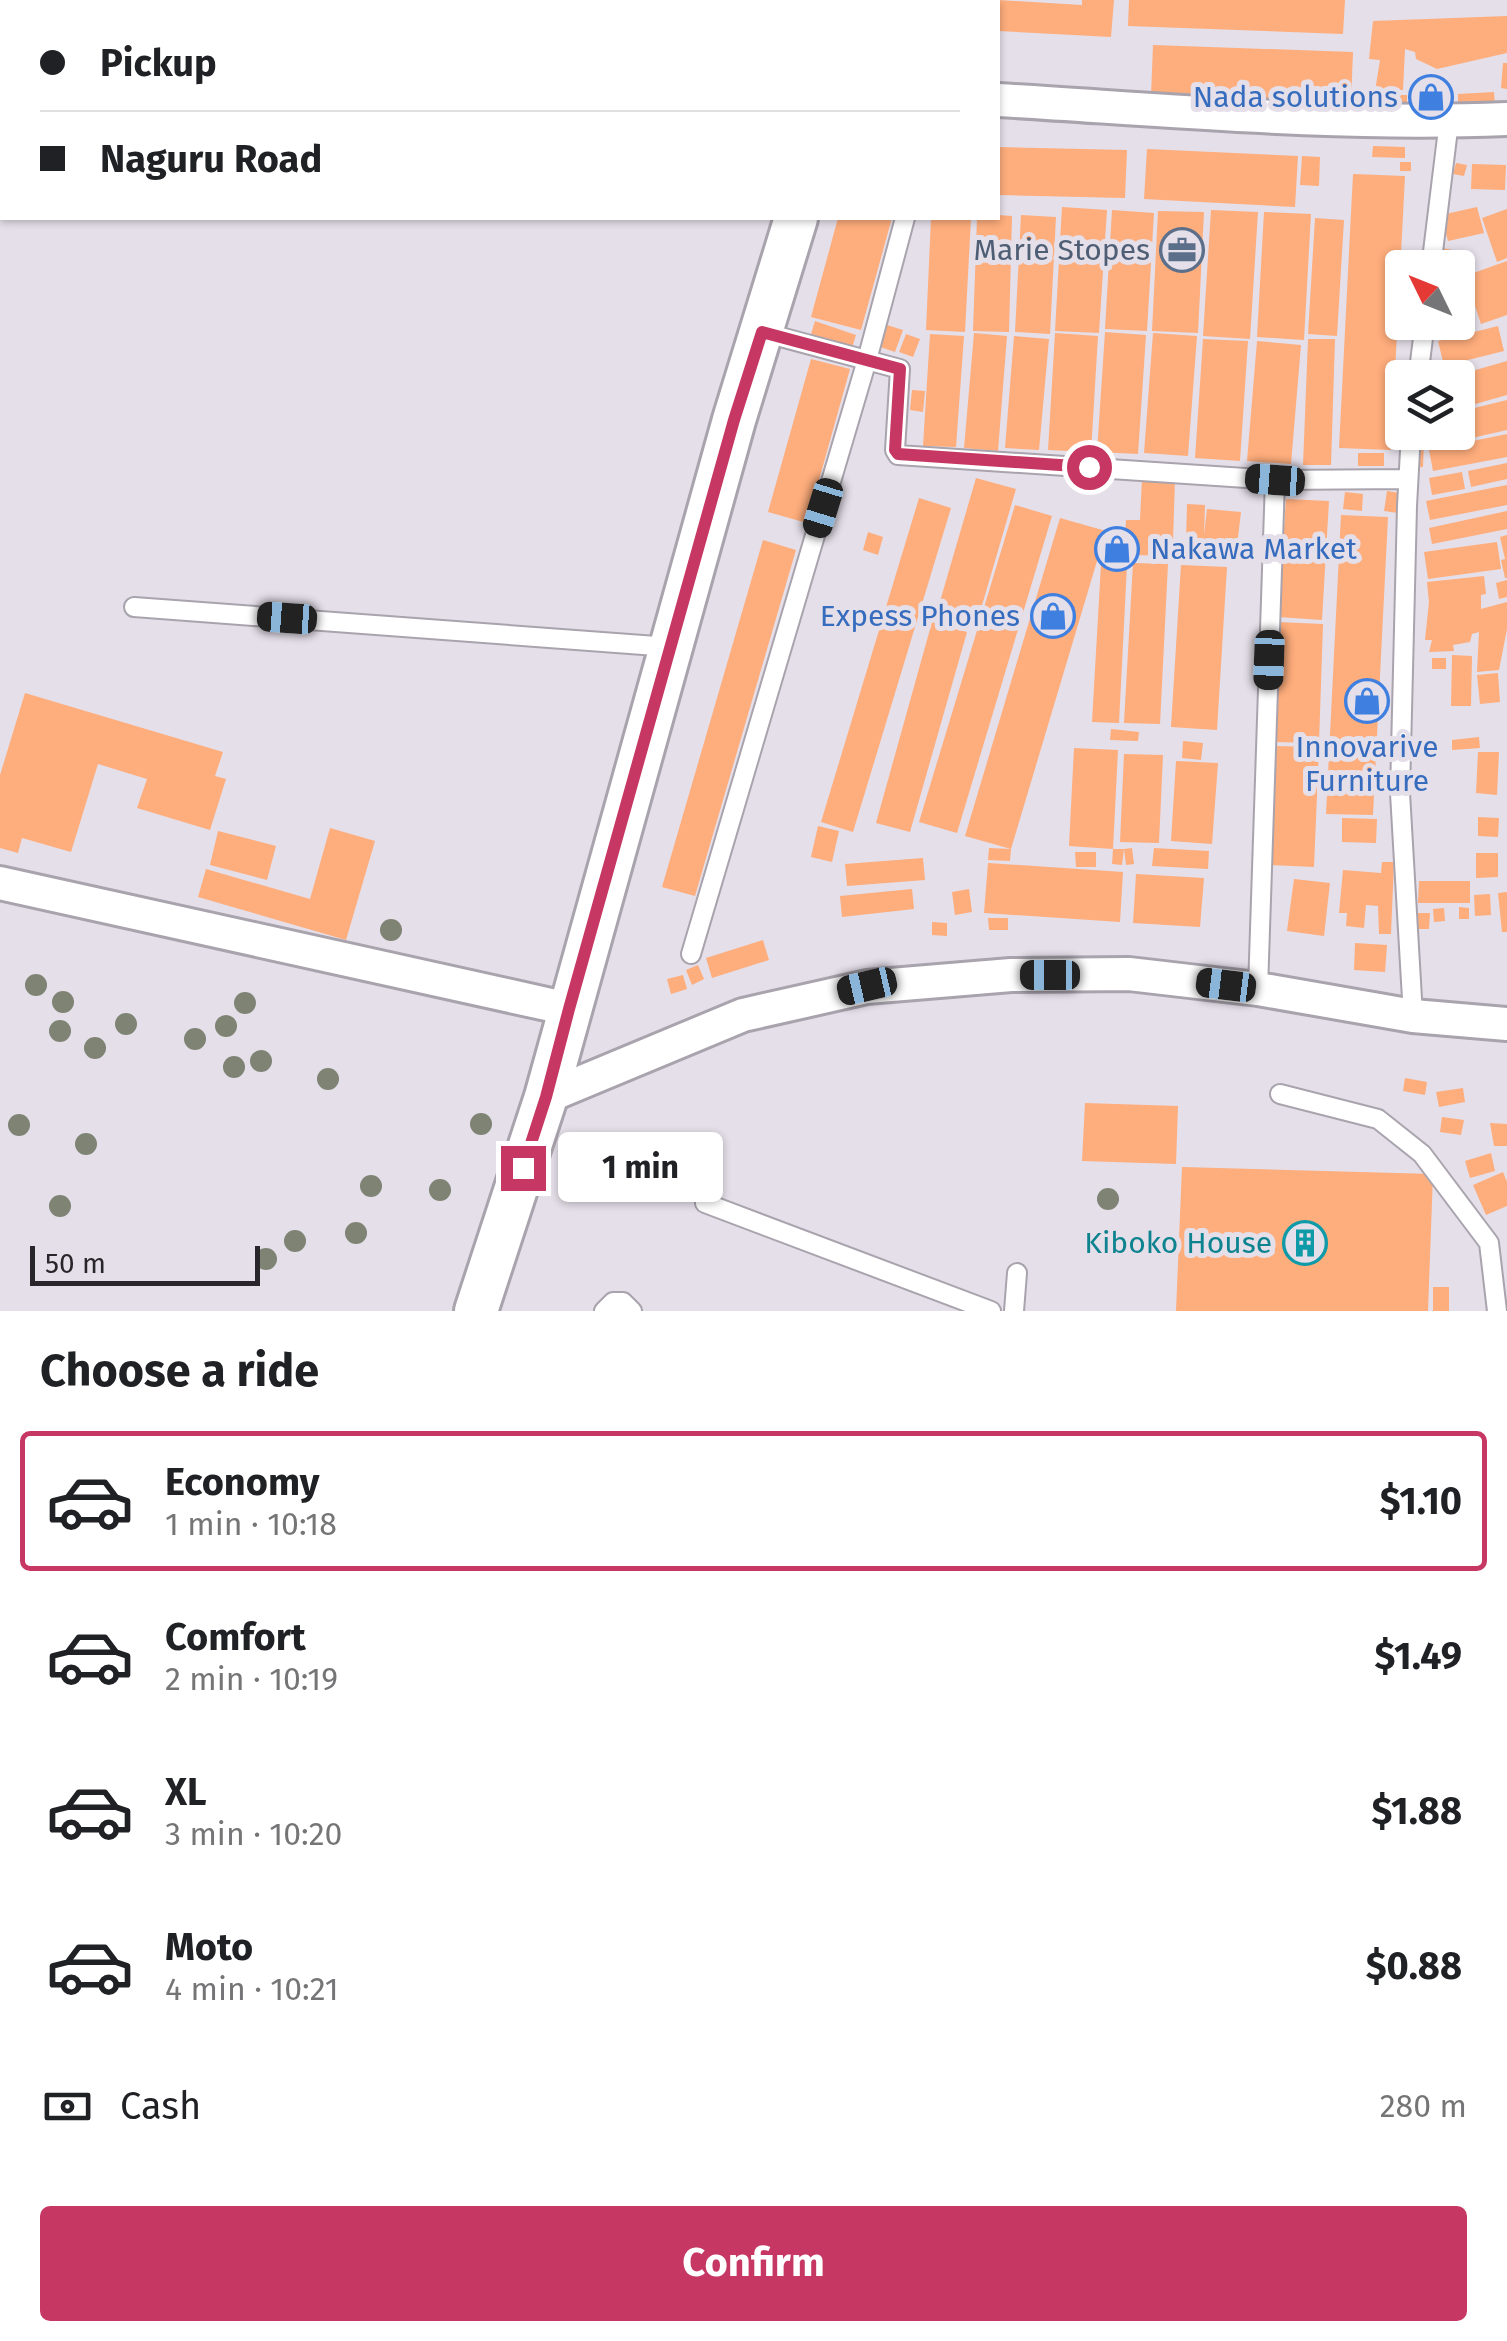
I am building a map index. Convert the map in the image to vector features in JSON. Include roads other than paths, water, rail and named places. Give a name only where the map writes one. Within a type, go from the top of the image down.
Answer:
[{"type":"street","points":[[1000,100],[1316,120],[1507,118]]},
{"type":"street","points":[[476,1311],[546,1097],[734,420],[795,220]]},
{"type":"street","points":[[0,882],[569,1009]]},
{"type":"street","points":[[546,1097],[743,1015],[867,986],[1011,975],[1130,974],[1258,989],[1413,1016],[1507,1024]]},
{"type":"lane","points":[[1433,250],[1448,121]]},
{"type":"lane","points":[[691,954],[905,220]]},
{"type":"lane","points":[[762,332],[900,369],[895,450],[898,454],[1275,480],[1408,478]]},
{"type":"lane","points":[[1410,450],[1400,794],[1413,1016]]},
{"type":"lane","points":[[1258,989],[1275,480]]},
{"type":"lane","points":[[134,607],[670,648]]},
{"type":"lane","points":[[1280,1094],[1378,1119],[1422,1154],[1489,1242],[1497,1311]]},
{"type":"lane","points":[[705,1203],[991,1311]]},
{"type":"lane","points":[[1014,1311],[1017,1272]]},
{"type":"lane","points":[[604,1311],[613,1302],[623,1302],[632,1311]]},
{"type":"place","name":"Nada solutions","points":[[1431,97]]},
{"type":"place","name":"Marie Stopes","points":[[1182,250]]},
{"type":"place","name":"Nakawa Market","points":[[1117,549]]},
{"type":"place","name":"Expess Phones","points":[[1053,616]]},
{"type":"place","name":"Innovarive Furniture","points":[[1367,701]]},
{"type":"place","name":"Kiboko House","points":[[1305,1243]]}]
